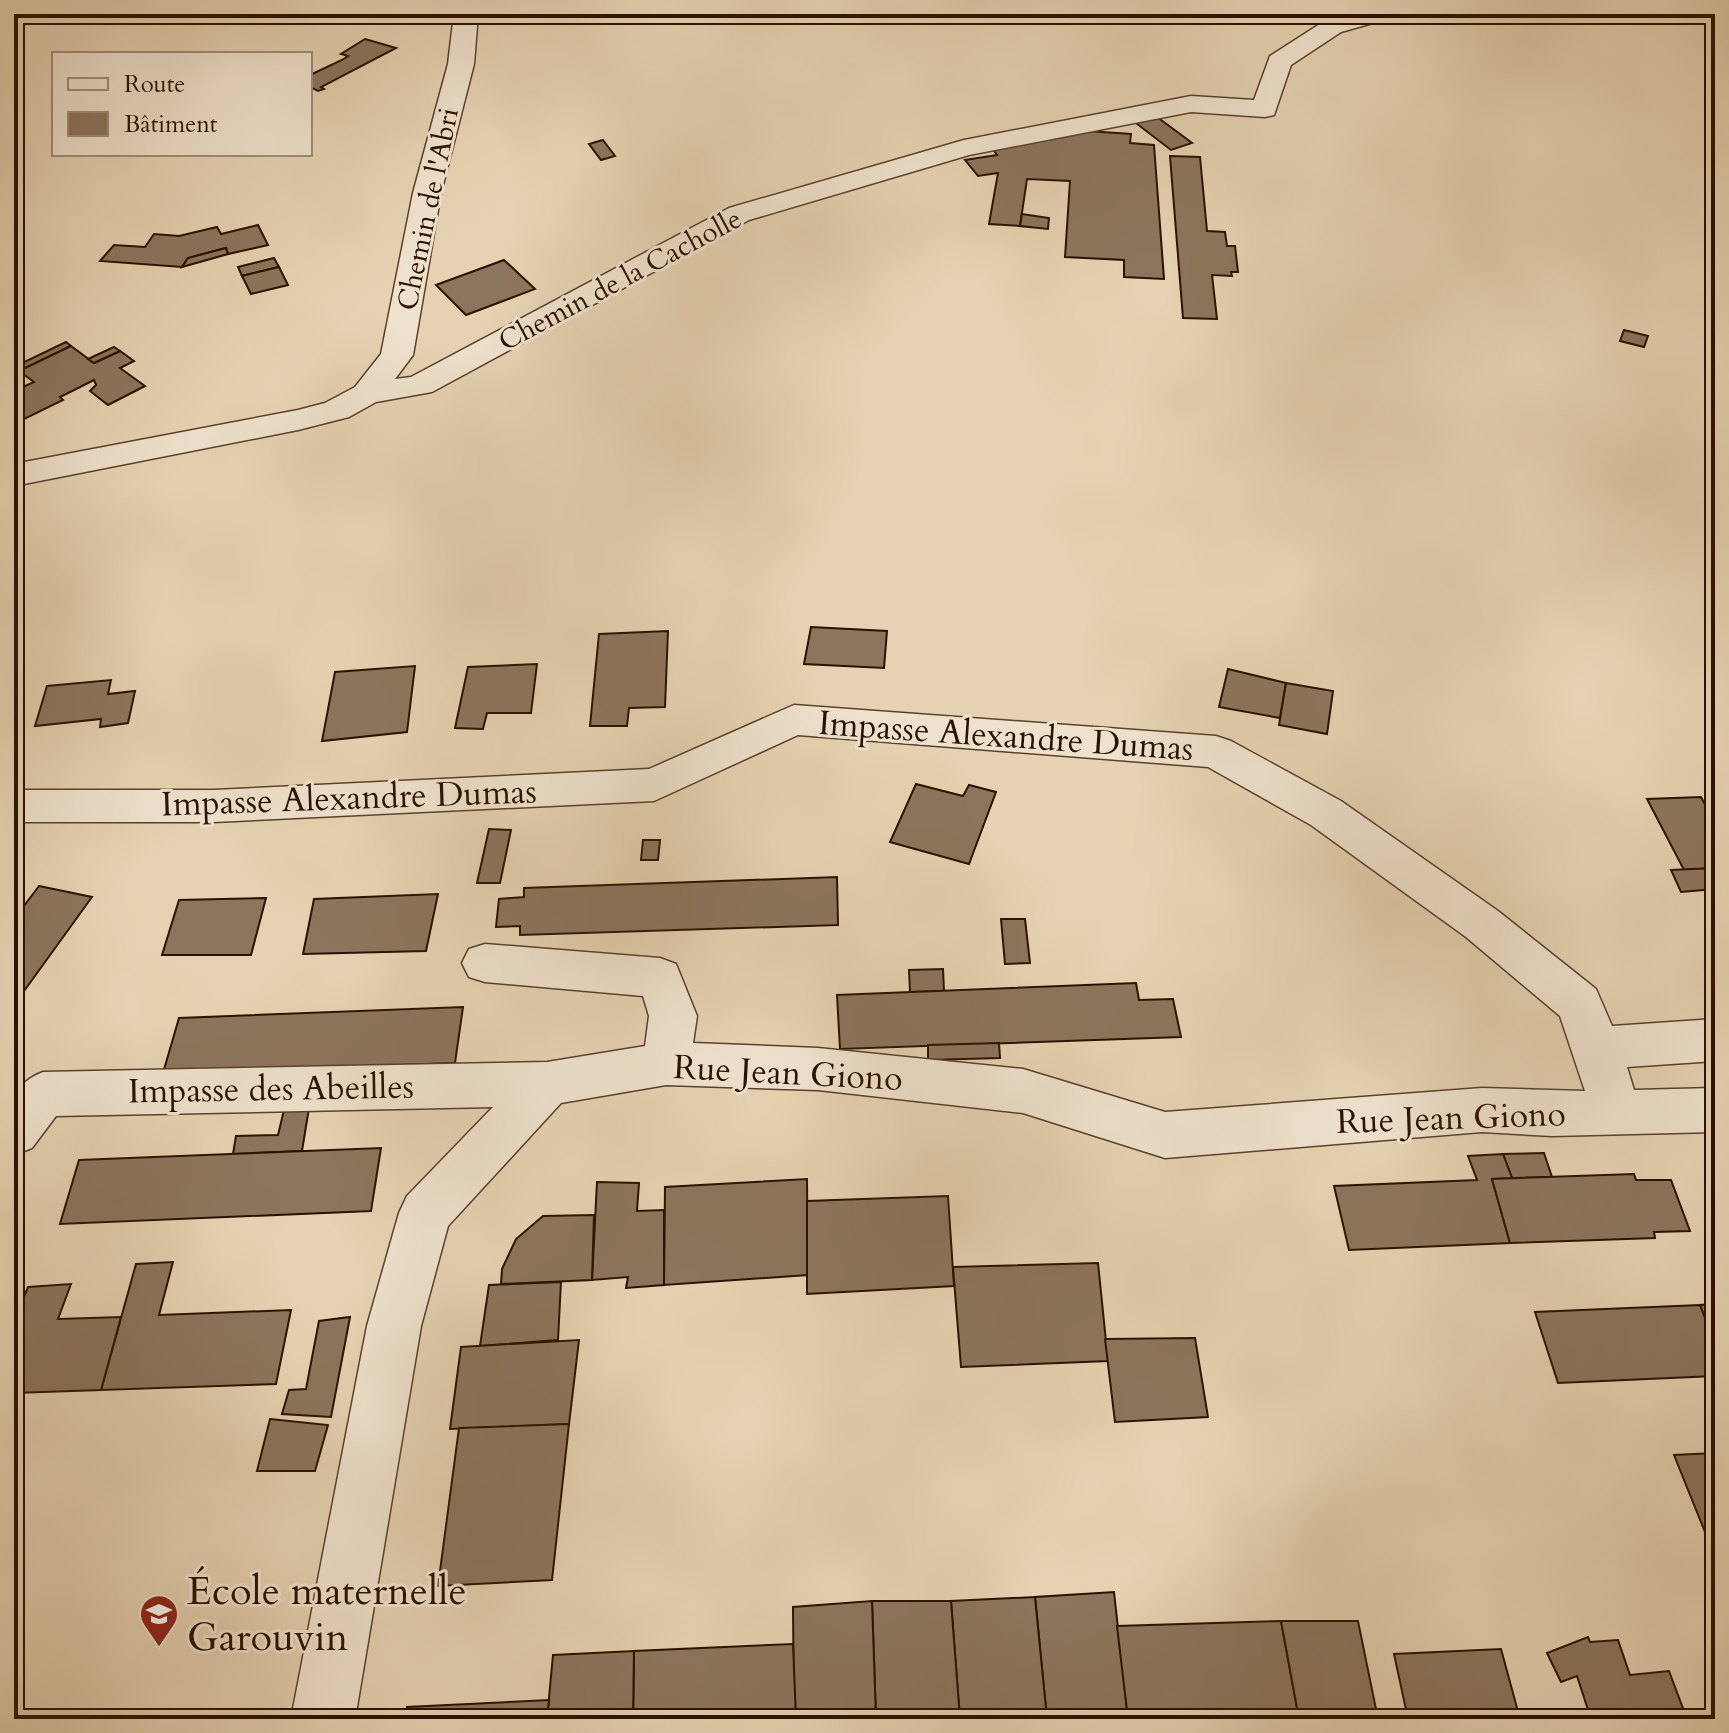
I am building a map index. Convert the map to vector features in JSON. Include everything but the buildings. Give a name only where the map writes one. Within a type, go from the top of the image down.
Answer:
[{"type":"street","name":"Chemin de l'Abri","points":[[367,394],[397,355],[427,193],[461,64],[466,14]]},
{"type":"street","name":"Chemin de la Cacholle","points":[[14,475],[298,420],[337,410],[367,394],[420,385],[739,214],[964,148],[1191,104],[1265,109],[1279,61],[1332,27],[1378,14]]},
{"type":"street","name":"Impasse Alexandre Dumas","points":[[14,806],[214,806],[654,785],[794,720],[1216,752],[1326,813],[1482,924],[1579,1003],[1597,1048],[1616,1111]]},
{"type":"street","points":[[485,963],[660,978],[673,1016],[666,1064]]},
{"type":"street","points":[[1597,1048],[1715,1040]]},
{"type":"street","name":"Rue Jean Giono","points":[[547,1084],[666,1064],[818,1069],[1023,1091],[1165,1135],[1482,1110],[1552,1114],[1715,1110]]},
{"type":"street","points":[[323,1719],[394,1326],[425,1213],[547,1084]]},
{"type":"street","name":"Impasse des Abeilles","points":[[14,1132],[43,1094],[547,1084]]},
{"type":"place","name":"École maternelle Garouvin","points":[[159,1648]]}]
